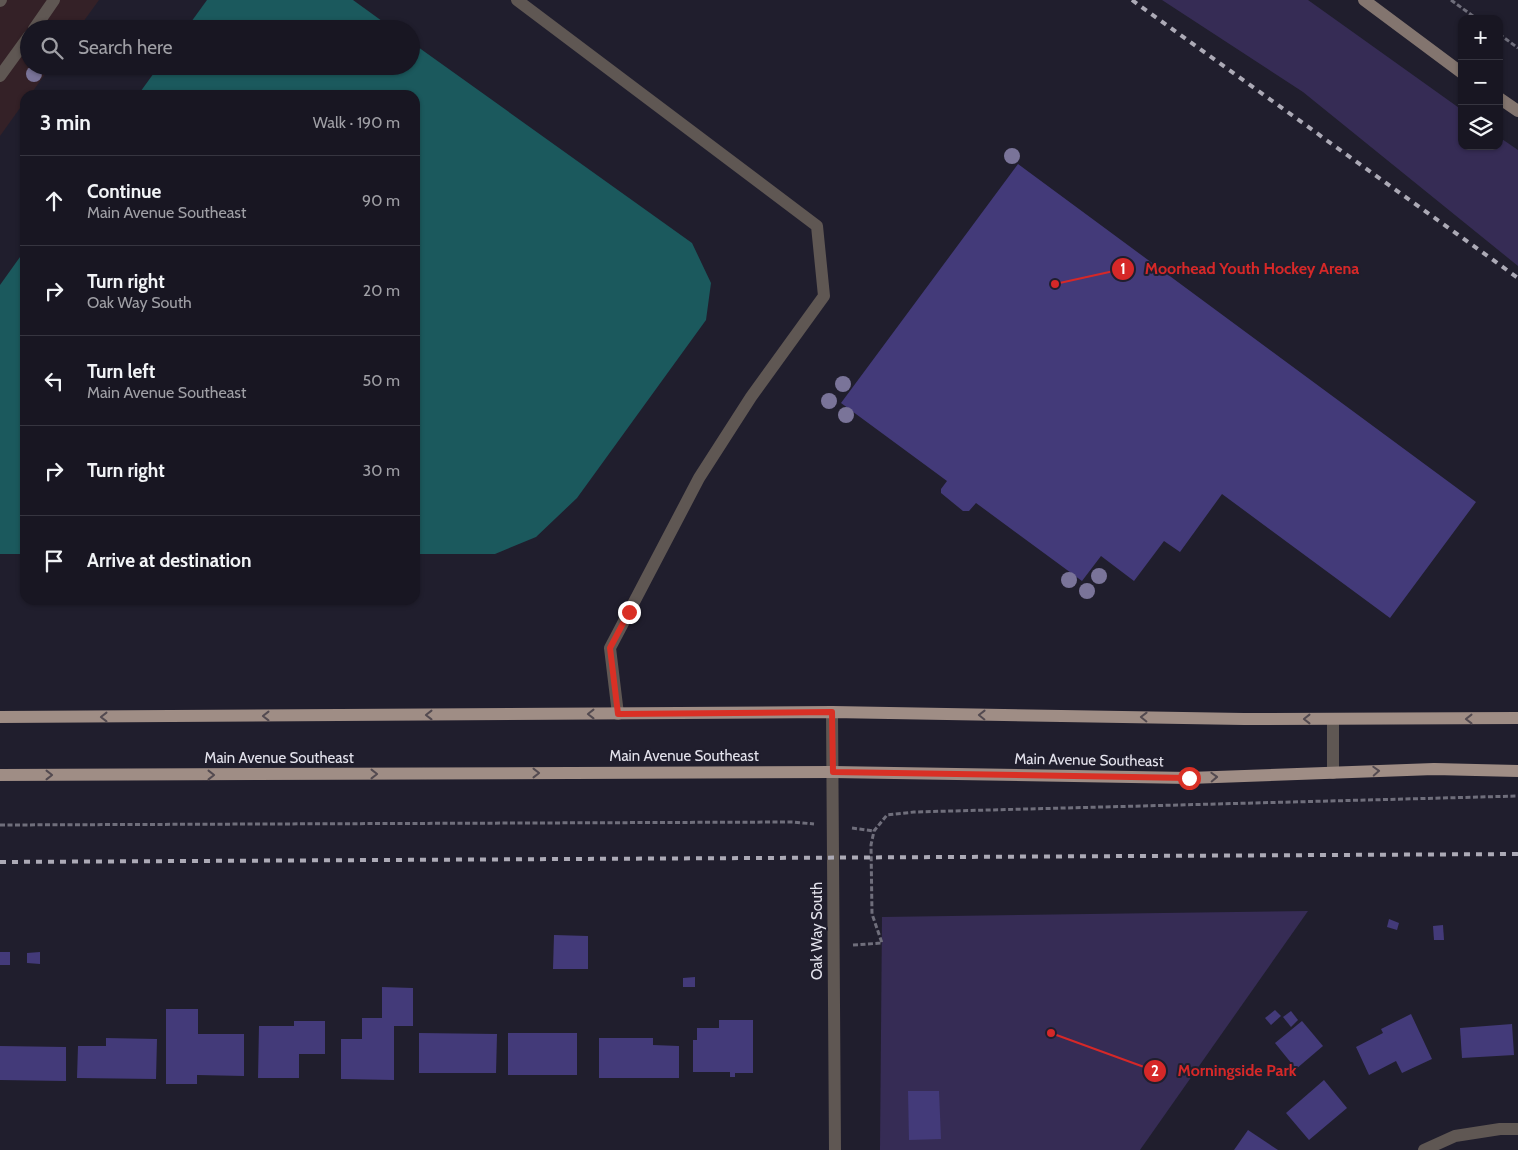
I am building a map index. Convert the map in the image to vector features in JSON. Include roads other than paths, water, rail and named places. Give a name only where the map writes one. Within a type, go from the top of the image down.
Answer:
[{"type":"main road","points":[[1364,0],[1458,70]]},
{"type":"main road","points":[[1503,101],[1518,111]]},
{"type":"main road","points":[[0,717],[832,712],[1205,718],[1518,718]]},
{"type":"main road","name":"Main Avenue Southeast","points":[[0,776],[833,772],[1189,778],[1434,769],[1518,771]]},
{"type":"street","points":[[40,20],[54,0]]},
{"type":"street","points":[[517,0],[816,226],[824,296],[751,396],[699,478],[610,648],[618,714]]},
{"type":"street","points":[[0,76],[20,48]]},
{"type":"street","name":"Oak Way South","points":[[832,712],[835,1150]]},
{"type":"street","points":[[1333,719],[1333,773]]},
{"type":"street","points":[[1424,1150],[1455,1136],[1500,1129],[1518,1129]]},
{"type":"railway","points":[[1132,0],[1518,278]]},
{"type":"railway","points":[[0,862],[1518,854]]},
{"type":"place","name":"Moorhead Youth Hockey Arena","points":[[1055,284]]},
{"type":"place","name":"Morningside Park","points":[[1051,1033]]}]
